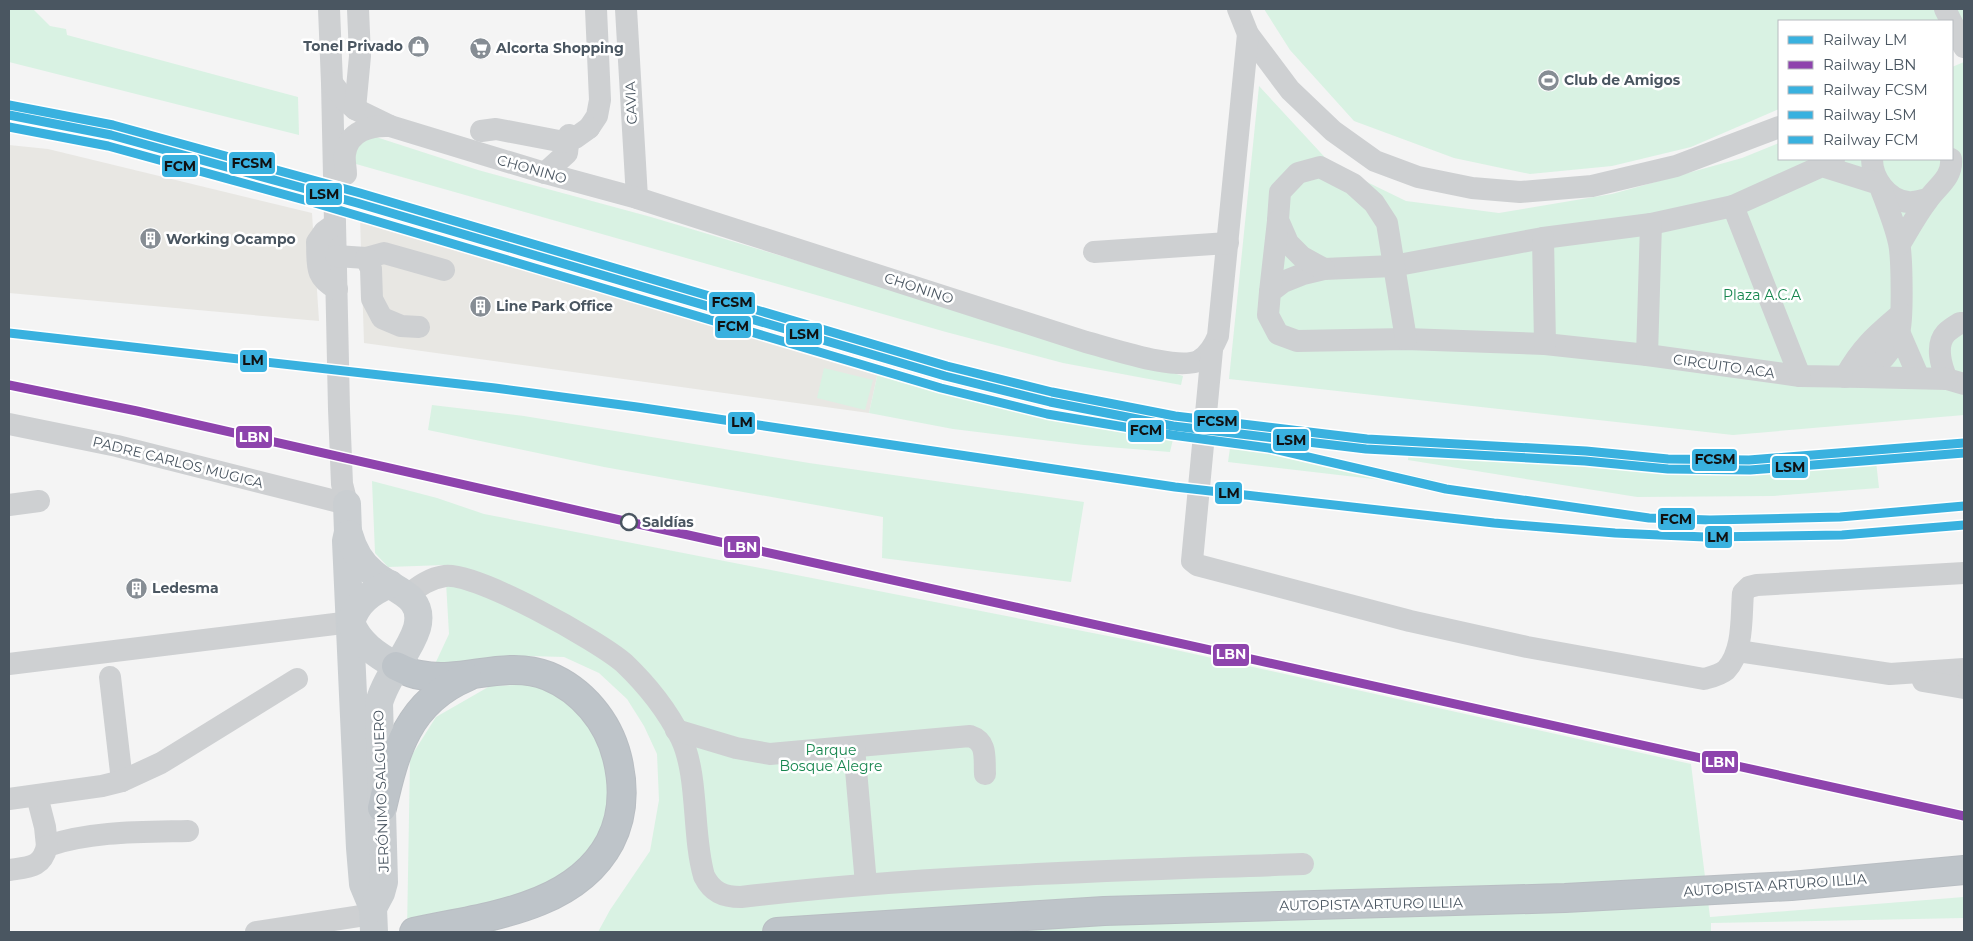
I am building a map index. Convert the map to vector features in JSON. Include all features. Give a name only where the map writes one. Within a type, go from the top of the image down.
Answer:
[{"type":"highway","points":[[396,666],[412,673],[445,677],[506,669],[528,671],[547,676],[564,684],[579,694],[602,722],[612,742],[618,761],[622,788],[620,814],[608,847],[595,864],[566,889],[549,898],[514,910],[414,932]]},
{"type":"highway","points":[[382,808],[398,748],[409,725],[443,691],[465,678],[480,673]]},
{"type":"highway","name":"AUTOPISTA ARTURO ILLIA","points":[[777,932],[1104,910],[1575,898],[1792,886],[1964,870]]},
{"type":"main road","name":"JERÓNIMO SALGUERO","points":[[347,504],[348,532],[346,541],[360,848],[363,884],[373,918]]},
{"type":"main road","name":"JERÓNIMO SALGUERO","points":[[348,532],[356,552],[364,564],[373,573],[399,589],[416,607],[418,621],[412,638],[385,686],[379,703],[384,882],[373,918]]},
{"type":"main road","points":[[396,666],[365,644],[351,622],[354,612],[359,605],[379,589],[399,589]]},
{"type":"street","name":"JERÓNIMO SALGUERO","points":[[329,9],[335,224],[350,257],[337,289],[342,484],[347,504]]},
{"type":"street","points":[[355,109],[360,56],[358,9]]},
{"type":"street","points":[[456,146],[481,131],[496,129],[564,142],[575,138],[597,116],[600,100],[596,9]]},
{"type":"street","name":"CAVIA","points":[[626,9],[636,198]]},
{"type":"street","points":[[1238,9],[1248,34],[1290,90],[1333,131],[1375,161],[1418,176],[1472,188],[1520,192],[1592,186],[1676,166],[1778,127]]},
{"type":"street","points":[[1953,25],[1964,47]]},
{"type":"street","points":[[1248,34],[1218,336],[1212,350],[1192,560],[1197,565],[1410,621],[1527,647],[1704,679],[1716,676],[1726,670],[1738,651],[1743,593],[1749,587],[1964,573]]},
{"type":"street","name":"CHONINO","points":[[332,83],[355,109],[390,126],[544,173],[636,198],[1086,342],[1155,360],[1180,363],[1198,361],[1212,350]]},
{"type":"street","name":"JERÓNIMO SALGUERO","points":[[347,504],[355,484],[350,257],[345,154],[349,143],[356,134],[366,128],[390,126]]},
{"type":"street","points":[[544,173],[567,153],[579,132]]},
{"type":"street","points":[[1872,160],[1900,244],[1900,323],[1918,378]]},
{"type":"street","points":[[1900,244],[1928,199],[1942,184],[1952,167],[1951,160]]},
{"type":"street","points":[[1270,292],[1283,282],[1303,274],[1324,269],[1393,266],[1543,238],[1651,224],[1733,206],[1828,162],[1879,184],[1896,198],[1909,203],[1928,199]]},
{"type":"street","name":"CIRCUITO ACA","points":[[1406,339],[1387,223],[1374,203],[1354,184],[1320,167],[1298,173],[1280,192],[1268,315],[1278,334],[1297,341],[1406,339],[1545,344],[1647,355],[1800,376],[1918,378],[1956,382]]},
{"type":"street","name":"CIRCUITO ACA","points":[[1733,206],[1800,376]]},
{"type":"street","name":"CIRCUITO ACA","points":[[1278,220],[1288,243],[1302,257],[1324,269]]},
{"type":"street","points":[[335,224],[324,232],[317,242],[318,273],[325,283],[337,289]]},
{"type":"street","points":[[1647,355],[1651,224]]},
{"type":"street","points":[[1543,238],[1545,344]]},
{"type":"street","points":[[1094,252],[1228,243]]},
{"type":"street","points":[[350,257],[384,252],[444,270]]},
{"type":"street","points":[[350,257],[371,269],[372,299],[382,318],[401,326],[418,327]]},
{"type":"street","points":[[1854,377],[1856,356],[1875,336],[1900,323]]},
{"type":"street","points":[[1956,382],[1940,364],[1940,349],[1945,334],[1960,323],[1964,323]]},
{"type":"street","name":"PADRE CARLOS MUGICA","points":[[9,424],[118,446],[347,504]]},
{"type":"street","points":[[9,505],[39,501]]},
{"type":"street","points":[[399,589],[446,576],[468,580],[491,588],[592,640],[614,655],[650,692],[676,730],[686,750],[702,869],[707,882],[714,891],[726,896],[740,897],[866,884],[1070,872],[1303,864]]},
{"type":"street","points":[[9,664],[351,622]]},
{"type":"street","points":[[1738,651],[1890,674],[1964,688]]},
{"type":"street","points":[[1890,674],[1964,669]]},
{"type":"street","points":[[110,677],[122,781]]},
{"type":"street","points":[[9,799],[102,786],[122,781],[161,763],[297,679]]},
{"type":"street","points":[[676,730],[744,750],[770,754],[970,736],[978,738],[982,742],[985,774]]},
{"type":"street","points":[[854,747],[866,884]]},
{"type":"street","points":[[9,870],[36,865],[44,857],[47,846],[38,796]]},
{"type":"street","points":[[47,846],[63,840],[109,834],[188,830]]},
{"type":"street","points":[[256,932],[373,918]]},
{"type":"shaded area","points":[[9,145],[48,149],[312,213],[319,321],[9,293]]},
{"type":"shaded area","points":[[360,218],[878,372],[869,413],[364,343]]},
{"type":"green space","points":[[9,9],[33,9],[50,26],[66,29],[67,35],[298,97],[299,135],[9,62]]},
{"type":"green space","name":"Club de Amigos","points":[[1264,9],[1964,9],[1964,31],[1953,20],[1778,20],[1778,109],[1691,147],[1612,166],[1530,174],[1454,158],[1354,121],[1290,50]]},
{"type":"green space","name":"Plaza A.C.A","points":[[1964,62],[1964,415],[1733,435],[1229,379],[1259,86],[1332,165],[1406,201],[1499,213],[1612,194],[1742,158],[1778,143],[1778,160],[1953,160],[1953,67]]},
{"type":"green space","points":[[376,137],[478,170],[651,217],[1183,376],[1181,385],[1063,363],[946,332],[356,164],[354,156],[359,141]]},
{"type":"green space","points":[[824,368],[873,380],[865,410],[817,398]]},
{"type":"green space","points":[[878,372],[1174,435],[1170,452],[1084,445],[953,429],[869,413]]},
{"type":"green space","points":[[432,405],[524,416],[809,463],[1084,502],[1071,582],[882,558],[883,517],[604,467],[428,430]]},
{"type":"green space","points":[[1231,441],[1299,450],[1434,480],[1442,487],[1228,462]]},
{"type":"green space","points":[[1409,450],[1702,470],[1876,461],[1879,488],[1773,496],[1637,497],[1408,460]]},
{"type":"green space","name":"Parque Bosque Alegre","points":[[372,481],[437,498],[484,514],[1144,643],[1691,764],[1710,917],[1964,897],[1964,918],[1711,923],[1711,932],[598,932],[610,910],[650,851],[659,800],[657,754],[644,726],[627,699],[599,673],[564,657],[529,656],[435,664],[449,634],[445,565],[388,567],[375,553]]},
{"type":"green space","points":[[542,684],[579,702],[610,761],[609,822],[586,857],[554,883],[496,902],[496,932],[407,932],[410,758],[436,717],[490,686]]},
{"type":"rail line","name":"FCSM","points":[[9,105],[113,125],[360,193],[947,366],[1052,392],[1175,416],[1367,439],[1586,451],[1668,459],[1749,460],[1964,443]]},
{"type":"rail line","name":"LSM","points":[[9,115],[111,135],[357,203],[945,376],[1050,402],[1173,426],[1366,449],[1585,461],[1668,469],[1750,470],[1964,453]]},
{"type":"rail line","name":"FCM","points":[[9,127],[108,146],[308,201],[941,388],[1047,414],[1172,435],[1269,448],[1446,489],[1649,518],[1710,520],[1840,517],[1964,506]]},
{"type":"rail line","name":"LM","points":[[9,333],[495,388],[637,407],[1175,487],[1494,523],[1615,533],[1705,537],[1842,535],[1964,525]]},
{"type":"rail line","name":"LBN","points":[[9,385],[137,411],[629,522],[1964,816]]},
{"type":"place","name":"Tonel Privado","points":[[419,46]]},
{"type":"place","name":"Alcorta Shopping","points":[[480,48]]},
{"type":"place","name":"Club de Amigos","points":[[1548,80]]},
{"type":"place","name":"Working Ocampo","points":[[150,239]]},
{"type":"place","name":"Line Park Office","points":[[480,306]]},
{"type":"place","name":"Saldías","points":[[629,522]]},
{"type":"place","name":"Ledesma","points":[[136,588]]}]
